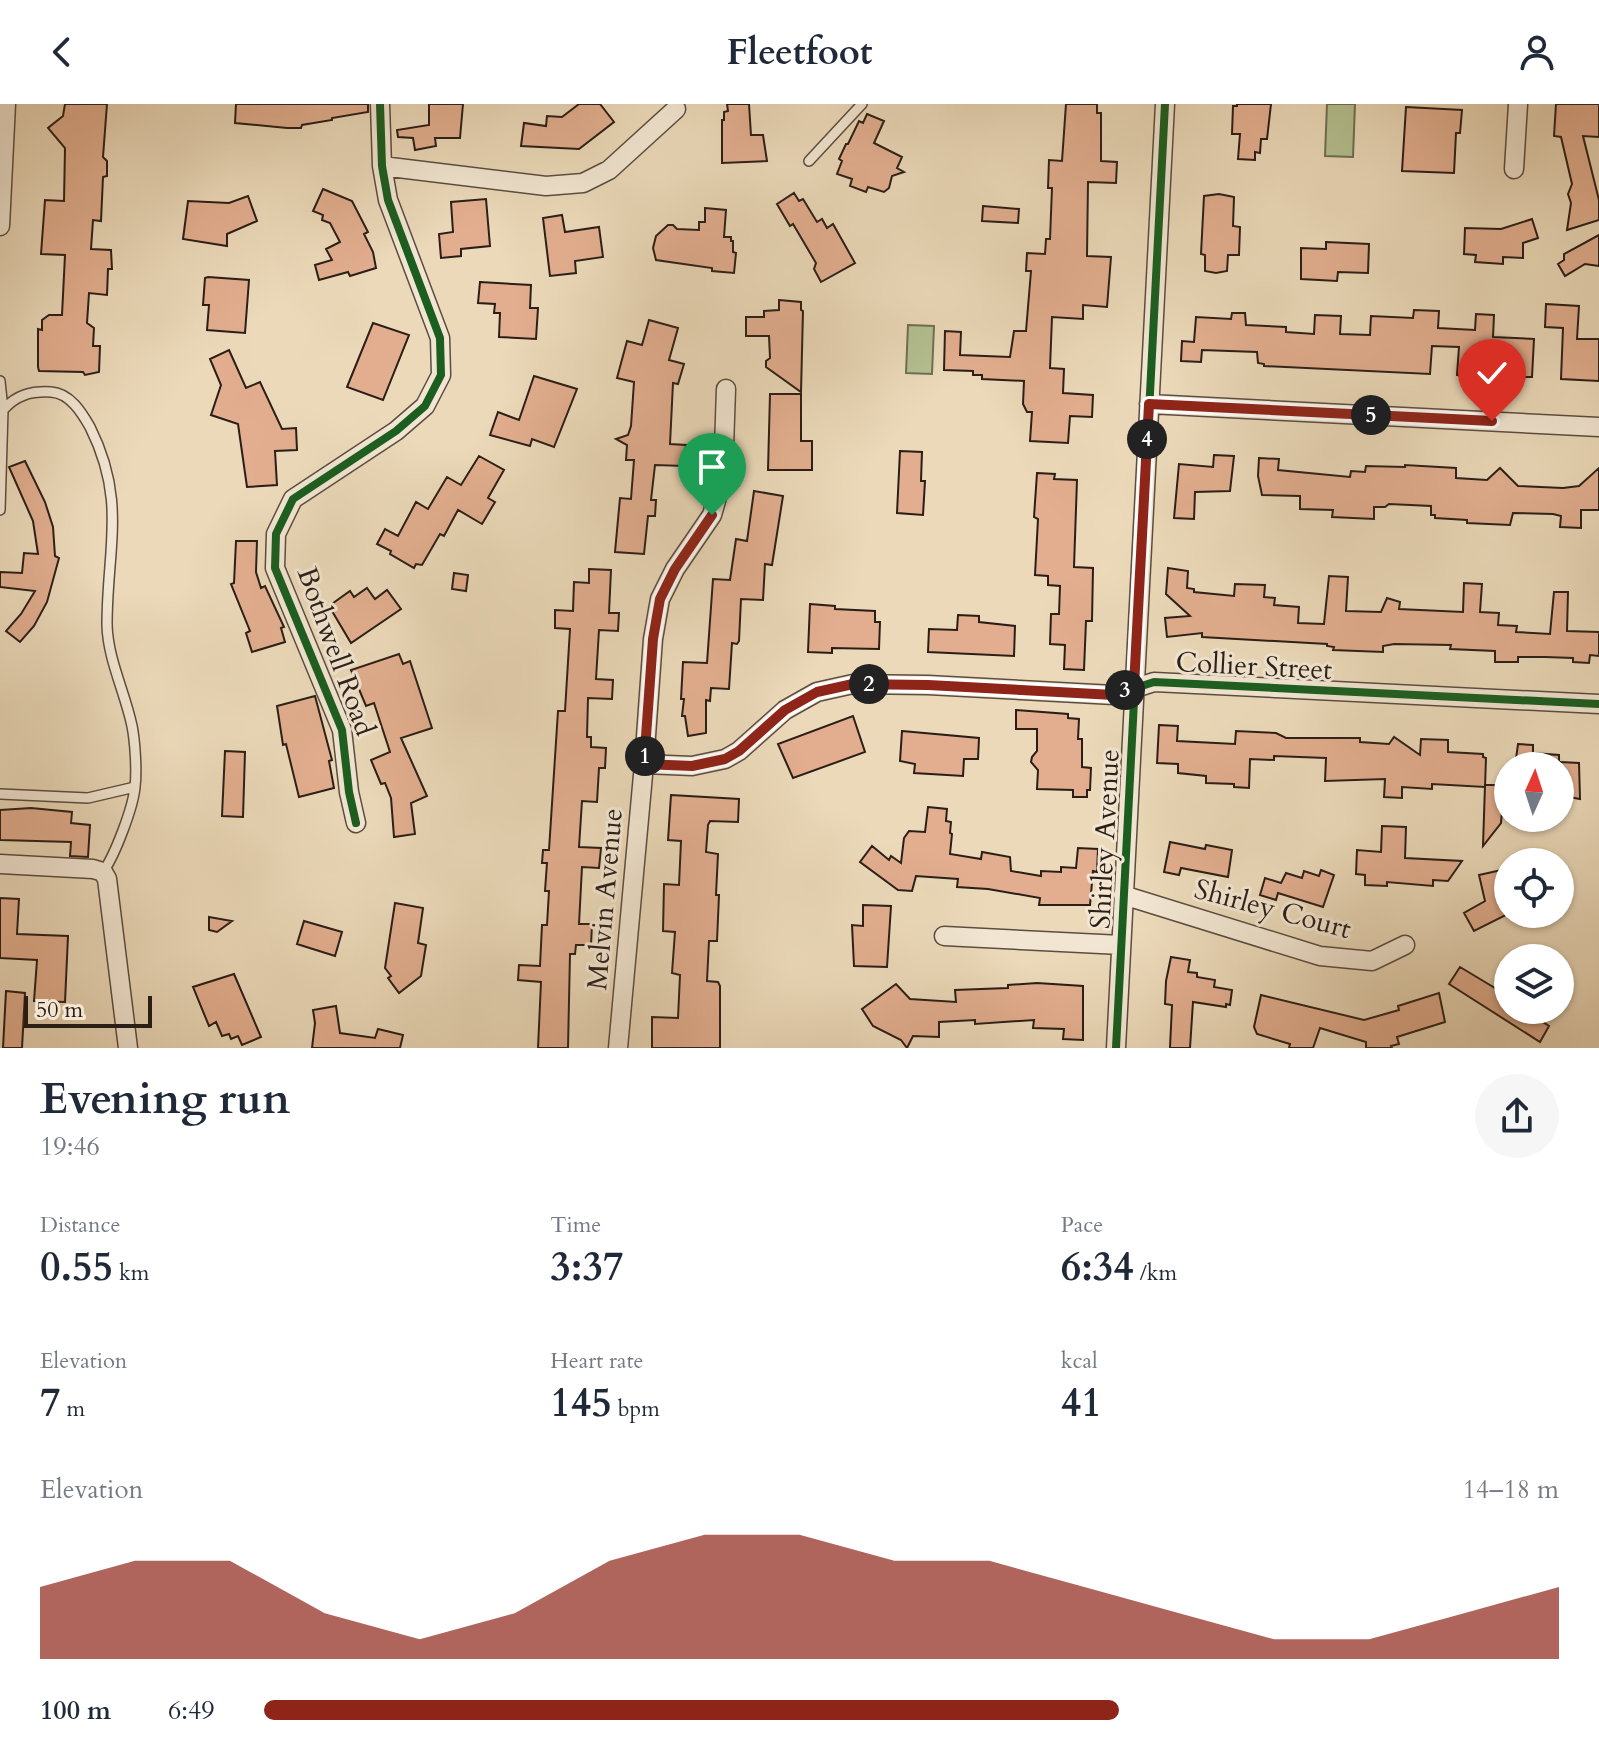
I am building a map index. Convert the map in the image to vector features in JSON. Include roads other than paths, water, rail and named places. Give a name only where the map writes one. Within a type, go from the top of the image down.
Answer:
[{"type":"street","points":[[0,226],[6,104]]},
{"type":"street","name":"Bothwell Road","points":[[356,823],[342,730],[275,568],[276,534],[293,499],[396,431],[425,406],[441,375],[440,338],[388,200],[382,166],[380,104]]},
{"type":"street","name":"Shirley Avenue","points":[[1116,1048],[1165,104]]},
{"type":"street","points":[[1514,169],[1518,104]]},
{"type":"street","points":[[382,166],[546,186],[583,183],[609,170],[676,109]]},
{"type":"street","name":"Melvin Avenue","points":[[618,1048],[653,639],[660,599],[675,569],[712,515],[723,476],[726,389]]},
{"type":"street","points":[[1149,404],[1599,427]]},
{"type":"street","name":"Collier Street","points":[[644,764],[692,766],[725,759],[739,751],[785,710],[817,692],[853,684],[1114,695],[1154,682],[1599,704]]},
{"type":"street","points":[[0,864],[103,872],[107,879],[128,1048]]},
{"type":"street","name":"Shirley Court","points":[[1123,895],[1320,956],[1372,961],[1405,945]]},
{"type":"street","points":[[944,936],[1121,945]]},
{"type":"lane","points":[[809,161],[862,104]]},
{"type":"lane","points":[[0,381],[3,410],[0,510]]},
{"type":"lane","points":[[3,410],[14,398],[29,393],[55,392],[80,409],[102,453],[111,485],[113,515],[107,627],[112,658],[133,727],[135,787],[112,859],[103,872]]},
{"type":"lane","points":[[0,794],[88,798],[135,787]]}]
